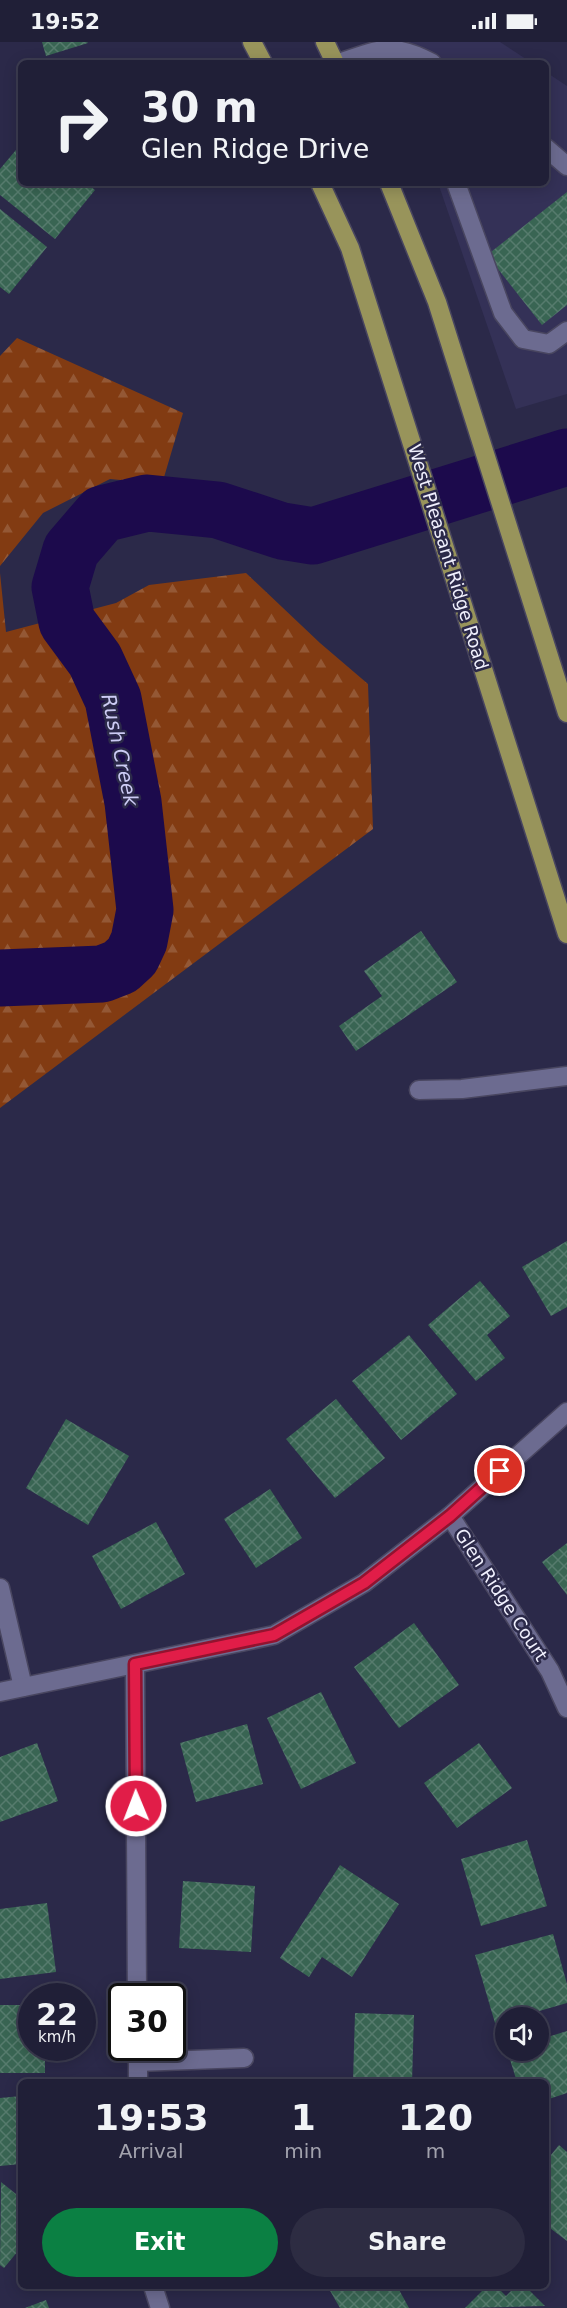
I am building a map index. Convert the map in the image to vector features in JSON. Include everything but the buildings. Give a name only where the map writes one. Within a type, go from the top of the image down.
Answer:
[{"type":"main road","points":[[252,42],[261,60]]},
{"type":"main road","points":[[325,42],[335,60]]},
{"type":"main road","name":"West Pleasant Ridge Road","points":[[321,186],[350,248],[567,934]]},
{"type":"main road","points":[[389,186],[437,302],[567,713]]},
{"type":"street","points":[[346,60],[389,45],[418,53],[428,60]]},
{"type":"street","points":[[549,151],[567,166]]},
{"type":"street","points":[[457,186],[503,313],[523,339],[549,344],[567,331]]},
{"type":"street","points":[[419,1090],[462,1089],[567,1076]]},
{"type":"street","points":[[0,1692],[274,1635],[364,1583],[450,1516],[567,1412]]},
{"type":"street","name":"Glen Ridge Court","points":[[450,1516],[550,1671],[567,1708]]},
{"type":"street","points":[[0,1588],[23,1687]]},
{"type":"street","points":[[135,1664],[137,1983]]},
{"type":"street","points":[[186,2056],[244,2058]]},
{"type":"street","points":[[138,2061],[138,2079]]},
{"type":"street","points":[[154,2289],[160,2308]]},
{"type":"shaded area","points":[[374,42],[500,42],[527,60],[383,60]]},
{"type":"shaded area","points":[[549,74],[567,86],[567,394],[516,409],[439,186],[549,186]]},
{"type":"green space","points":[[17,338],[183,413],[162,484],[110,479],[43,513],[0,566],[0,356]]},
{"type":"green space","points":[[0,573],[6,632],[116,603],[149,585],[246,573],[320,643],[368,684],[373,829],[0,1108]]},
{"type":"waterway","name":"Rush Creek","points":[[0,978],[102,974],[120,967],[132,956],[139,941],[145,910],[133,802],[113,699],[95,660],[67,622],[60,587],[71,550],[102,514],[147,503],[218,510],[282,531],[313,536],[567,457]]},
{"type":"route","points":[[136,1806],[135,1664],[274,1635],[364,1583],[450,1516],[500,1471]]}]
